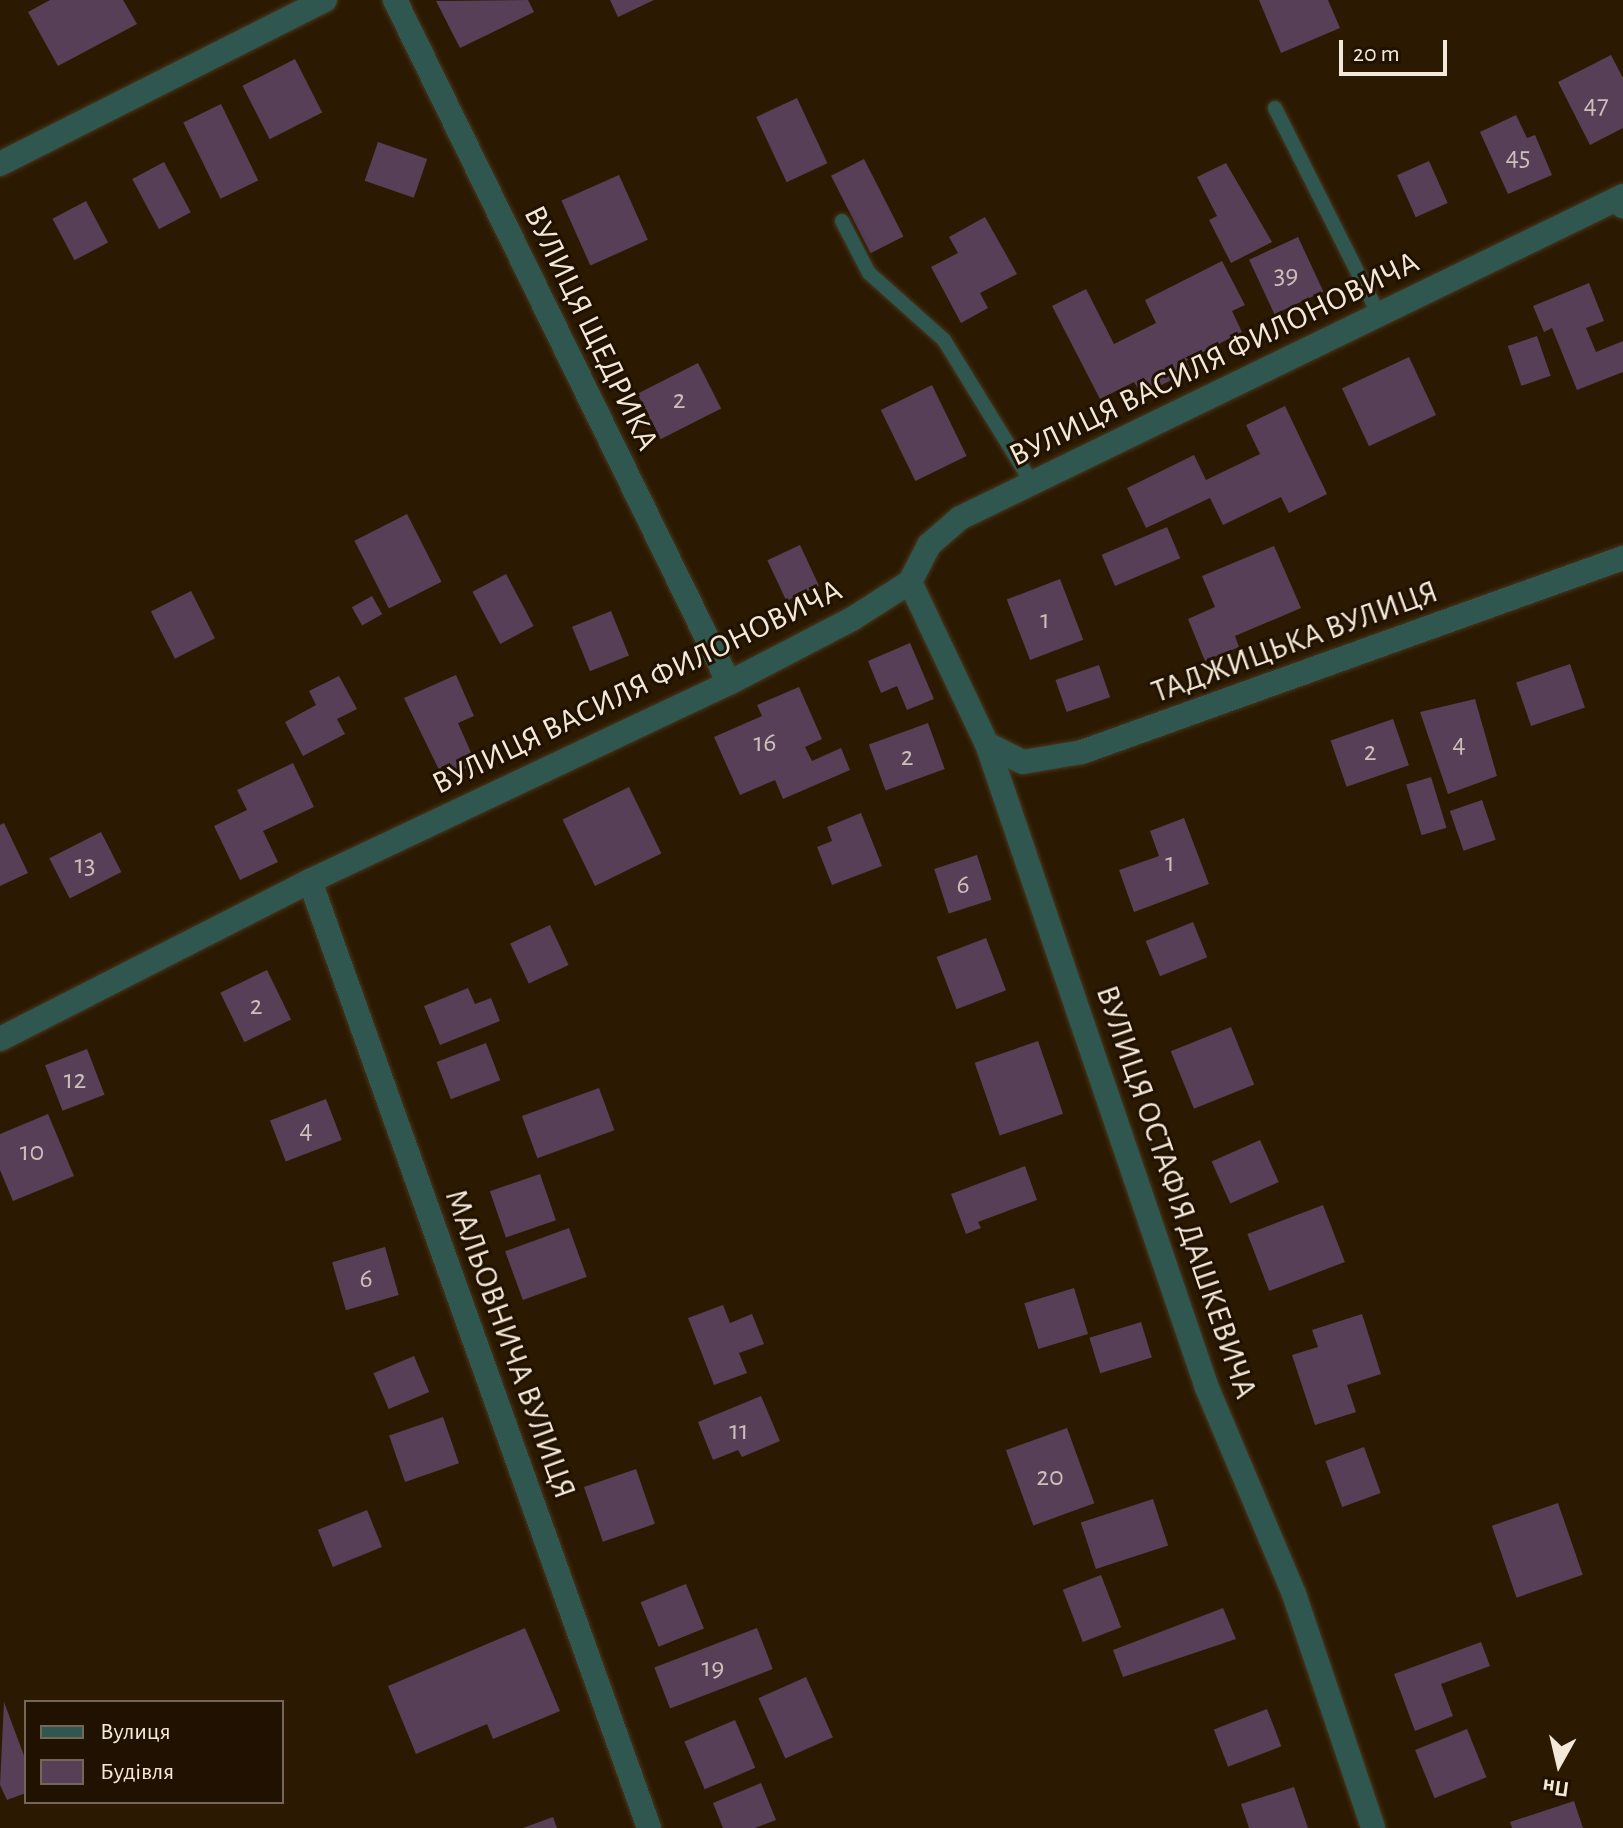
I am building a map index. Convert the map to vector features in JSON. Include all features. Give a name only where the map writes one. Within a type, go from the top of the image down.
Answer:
[{"type":"street","points":[[0,164],[325,0]]},
{"type":"street","name":"ВУЛИЦЯ ЩЕДРИКА","points":[[395,0],[729,683]]},
{"type":"street","name":"ВУЛИЦЯ ВАСИЛЯ ФИЛОНОВИЧА","points":[[0,1039],[310,881],[729,683],[852,619],[910,582],[929,545],[960,518],[1378,313],[1622,200]]},
{"type":"street","name":"ТАДЖИЦЬКА ВУЛИЦЯ","points":[[987,744],[1023,762],[1082,752],[1623,558]]},
{"type":"street","name":"ВУЛИЦЯ ОСТАФІЯ ДАШКЕВИЧА","points":[[910,582],[987,744],[1207,1388],[1294,1594],[1373,1828]]},
{"type":"street","name":"МАЛЬОВНИЧА ВУЛИЦЯ","points":[[310,881],[649,1828]]},
{"type":"lane","points":[[1275,108],[1378,313]]},
{"type":"lane","points":[[842,221],[869,273],[944,340],[1032,483]]},
{"type":"building","points":[[50,0],[123,0],[137,24],[58,66],[28,12]]},
{"type":"building","points":[[528,0],[534,12],[460,48],[436,1]]},
{"type":"building","points":[[610,0],[654,0],[618,17]]},
{"type":"building","points":[[1259,0],[1328,0],[1340,28],[1281,53]]},
{"type":"building","points":[[1611,55],[1623,78],[1623,128],[1590,145],[1558,82]]},
{"type":"building","points":[[295,59],[322,112],[270,139],[242,86]]},
{"type":"building","points":[[797,98],[827,163],[787,182],[756,117]]},
{"type":"building","points":[[221,104],[258,180],[221,199],[183,122]]},
{"type":"building","points":[[1516,115],[1527,138],[1535,135],[1552,175],[1508,194],[1480,132]]},
{"type":"building","points":[[378,142],[427,159],[414,198],[365,181]]},
{"type":"building","points":[[864,159],[903,237],[871,253],[831,176]]},
{"type":"building","points":[[1429,161],[1448,203],[1416,217],[1397,175]]},
{"type":"building","points":[[164,162],[191,212],[159,229],[132,179]]},
{"type":"building","points":[[1226,163],[1272,242],[1231,263],[1209,220],[1217,216],[1197,177]]},
{"type":"building","points":[[619,175],[648,240],[590,265],[561,201]]},
{"type":"building","points":[[86,201],[108,242],[75,260],[52,219]]},
{"type":"building","points":[[985,217],[1017,274],[980,293],[988,308],[961,323],[931,267],[958,253],[949,237]]},
{"type":"building","points":[[1298,237],[1323,291],[1274,314],[1249,260]]},
{"type":"building","points":[[1222,261],[1245,305],[1232,311],[1242,332],[1186,361],[1191,370],[1142,395],[1134,382],[1100,399],[1052,306],[1086,289],[1114,344],[1156,323],[1145,300]]},
{"type":"building","points":[[1589,283],[1604,321],[1586,328],[1596,352],[1623,341],[1623,372],[1577,390],[1552,328],[1544,332],[1533,306]]},
{"type":"building","points":[[1537,336],[1551,376],[1521,386],[1508,346]]},
{"type":"building","points":[[1409,357],[1436,415],[1369,446],[1342,388]]},
{"type":"building","points":[[698,363],[721,408],[661,439],[637,394]]},
{"type":"building","points":[[932,385],[967,456],[915,481],[881,410]]},
{"type":"building","points":[[1285,406],[1327,494],[1289,513],[1281,497],[1223,525],[1210,498],[1146,528],[1127,488],[1194,455],[1206,480],[1260,454],[1246,425]]},
{"type":"building","points":[[407,514],[442,582],[389,609],[354,541]]},
{"type":"building","points":[[1167,527],[1180,558],[1115,586],[1102,555]]},
{"type":"building","points":[[800,545],[819,586],[786,601],[767,560]]},
{"type":"building","points":[[1274,546],[1301,608],[1235,636],[1239,647],[1205,661],[1188,619],[1215,607],[1202,576]]},
{"type":"building","points":[[506,574],[534,626],[500,644],[472,592]]},
{"type":"building","points":[[1060,579],[1083,640],[1030,660],[1007,599]]},
{"type":"building","points":[[191,591],[215,638],[175,659],[151,611]]},
{"type":"building","points":[[372,596],[382,614],[362,626],[352,607]]},
{"type":"building","points":[[611,611],[629,656],[590,671],[572,627]]},
{"type":"building","points":[[910,643],[934,699],[907,710],[897,686],[881,693],[868,661]]},
{"type":"building","points":[[1570,664],[1585,707],[1531,726],[1516,683]]},
{"type":"building","points":[[1099,665],[1110,697],[1067,712],[1056,680]]},
{"type":"building","points":[[456,675],[474,716],[458,723],[476,764],[443,778],[404,698]]},
{"type":"building","points":[[339,676],[357,709],[337,719],[345,734],[303,756],[285,722],[316,705],[309,691]]},
{"type":"building","points":[[799,687],[822,739],[805,747],[812,761],[841,748],[850,770],[783,799],[775,780],[740,795],[714,737],[762,716],[757,705]]},
{"type":"building","points":[[1475,699],[1497,776],[1448,794],[1420,712]]},
{"type":"building","points":[[1393,719],[1409,765],[1347,787],[1331,740]]},
{"type":"building","points":[[928,723],[945,769],[886,791],[869,745]]},
{"type":"building","points":[[293,763],[314,807],[263,831],[278,862],[240,880],[214,826],[247,810],[237,790]]},
{"type":"building","points":[[1431,777],[1446,828],[1422,835],[1406,785]]},
{"type":"building","points":[[629,787],[661,854],[595,886],[562,819]]},
{"type":"building","points":[[1482,800],[1496,840],[1464,851],[1450,811]]},
{"type":"building","points":[[861,813],[882,866],[832,885],[817,847],[832,841],[827,827]]},
{"type":"building","points":[[1184,818],[1209,884],[1134,912],[1119,870],[1159,856],[1150,831]]},
{"type":"building","points":[[4,823],[28,873],[0,886],[0,825]]},
{"type":"building","points":[[101,832],[121,872],[70,898],[49,858]]},
{"type":"building","points":[[977,855],[992,900],[949,914],[934,869]]},
{"type":"building","points":[[1193,922],[1207,957],[1160,976],[1146,941]]},
{"type":"building","points":[[550,925],[569,965],[529,983],[510,944]]},
{"type":"building","points":[[986,938],[1006,990],[957,1009],[937,957]]},
{"type":"building","points":[[267,970],[291,1019],[244,1042],[220,993]]},
{"type":"building","points":[[468,988],[475,1004],[491,998],[500,1021],[440,1045],[424,1006]]},
{"type":"building","points":[[1231,1027],[1254,1084],[1194,1109],[1171,1051]]},
{"type":"building","points":[[1038,1041],[1063,1114],[1000,1136],[975,1063]]},
{"type":"building","points":[[486,1043],[500,1080],[451,1099],[437,1062]]},
{"type":"building","points":[[87,1049],[105,1095],[63,1111],[45,1065]]},
{"type":"building","points":[[599,1088],[614,1130],[537,1158],[522,1116]]},
{"type":"building","points":[[326,1099],[342,1140],[286,1162],[270,1121]]},
{"type":"building","points":[[48,1114],[74,1176],[13,1201],[0,1170],[0,1134]]},
{"type":"building","points":[[1260,1140],[1279,1182],[1230,1204],[1212,1162]]},
{"type":"building","points":[[1025,1166],[1037,1200],[978,1222],[981,1228],[966,1234],[951,1194]]},
{"type":"building","points":[[540,1174],[556,1220],[506,1238],[490,1191]]},
{"type":"building","points":[[1323,1205],[1345,1262],[1269,1291],[1247,1234]]},
{"type":"building","points":[[569,1228],[587,1277],[523,1300],[505,1251]]},
{"type":"building","points":[[385,1247],[399,1295],[346,1310],[332,1262]]},
{"type":"building","points":[[1074,1288],[1088,1334],[1038,1349],[1024,1303]]},
{"type":"building","points":[[723,1305],[730,1323],[752,1314],[764,1344],[739,1353],[747,1373],[714,1385],[688,1318]]},
{"type":"building","points":[[1362,1314],[1381,1374],[1347,1385],[1356,1412],[1315,1425],[1292,1355],[1318,1347],[1312,1330]]},
{"type":"building","points":[[1141,1322],[1152,1357],[1100,1373],[1089,1338]]},
{"type":"building","points":[[414,1356],[429,1392],[389,1409],[373,1373]]},
{"type":"building","points":[[761,1396],[780,1441],[742,1457],[738,1450],[713,1460],[698,1422]]},
{"type":"building","points":[[443,1417],[459,1463],[405,1482],[389,1436]]},
{"type":"building","points":[[1067,1428],[1094,1503],[1033,1525],[1006,1450]]},
{"type":"building","points":[[1364,1447],[1381,1493],[1342,1507],[1325,1461]]},
{"type":"building","points":[[636,1469],[655,1524],[603,1542],[584,1487]]},
{"type":"building","points":[[1153,1499],[1168,1546],[1096,1569],[1081,1522]]},
{"type":"building","points":[[1558,1503],[1583,1575],[1517,1598],[1492,1526]]},
{"type":"building","points":[[367,1510],[382,1547],[333,1567],[318,1530]]},
{"type":"building","points":[[1101,1575],[1121,1627],[1083,1642],[1063,1590]]},
{"type":"building","points":[[686,1584],[704,1629],[659,1647],[641,1602]]},
{"type":"building","points":[[1223,1608],[1236,1639],[1123,1677],[1113,1650]]},
{"type":"building","points":[[525,1628],[560,1711],[493,1739],[487,1724],[416,1754],[388,1686]]},
{"type":"building","points":[[757,1628],[773,1669],[670,1708],[654,1667]]},
{"type":"building","points":[[1481,1642],[1490,1666],[1441,1684],[1453,1716],[1415,1731],[1394,1674]]},
{"type":"building","points":[[806,1677],[833,1737],[785,1758],[758,1698]]},
{"type":"building","points":[[4,1702],[24,1756],[24,1794],[7,1800],[0,1785]]},
{"type":"building","points":[[1267,1709],[1281,1746],[1228,1767],[1214,1729]]},
{"type":"building","points":[[735,1720],[755,1768],[705,1789],[684,1741]]},
{"type":"building","points":[[1467,1729],[1486,1777],[1435,1798],[1415,1750]]},
{"type":"building","points":[[761,1783],[776,1820],[755,1828],[723,1828],[713,1803]]},
{"type":"building","points":[[1294,1787],[1308,1828],[1249,1828],[1241,1804]]},
{"type":"building","points":[[1574,1801],[1583,1828],[1512,1828],[1510,1822]]},
{"type":"building","points":[[553,1817],[557,1828],[523,1828]]}]
